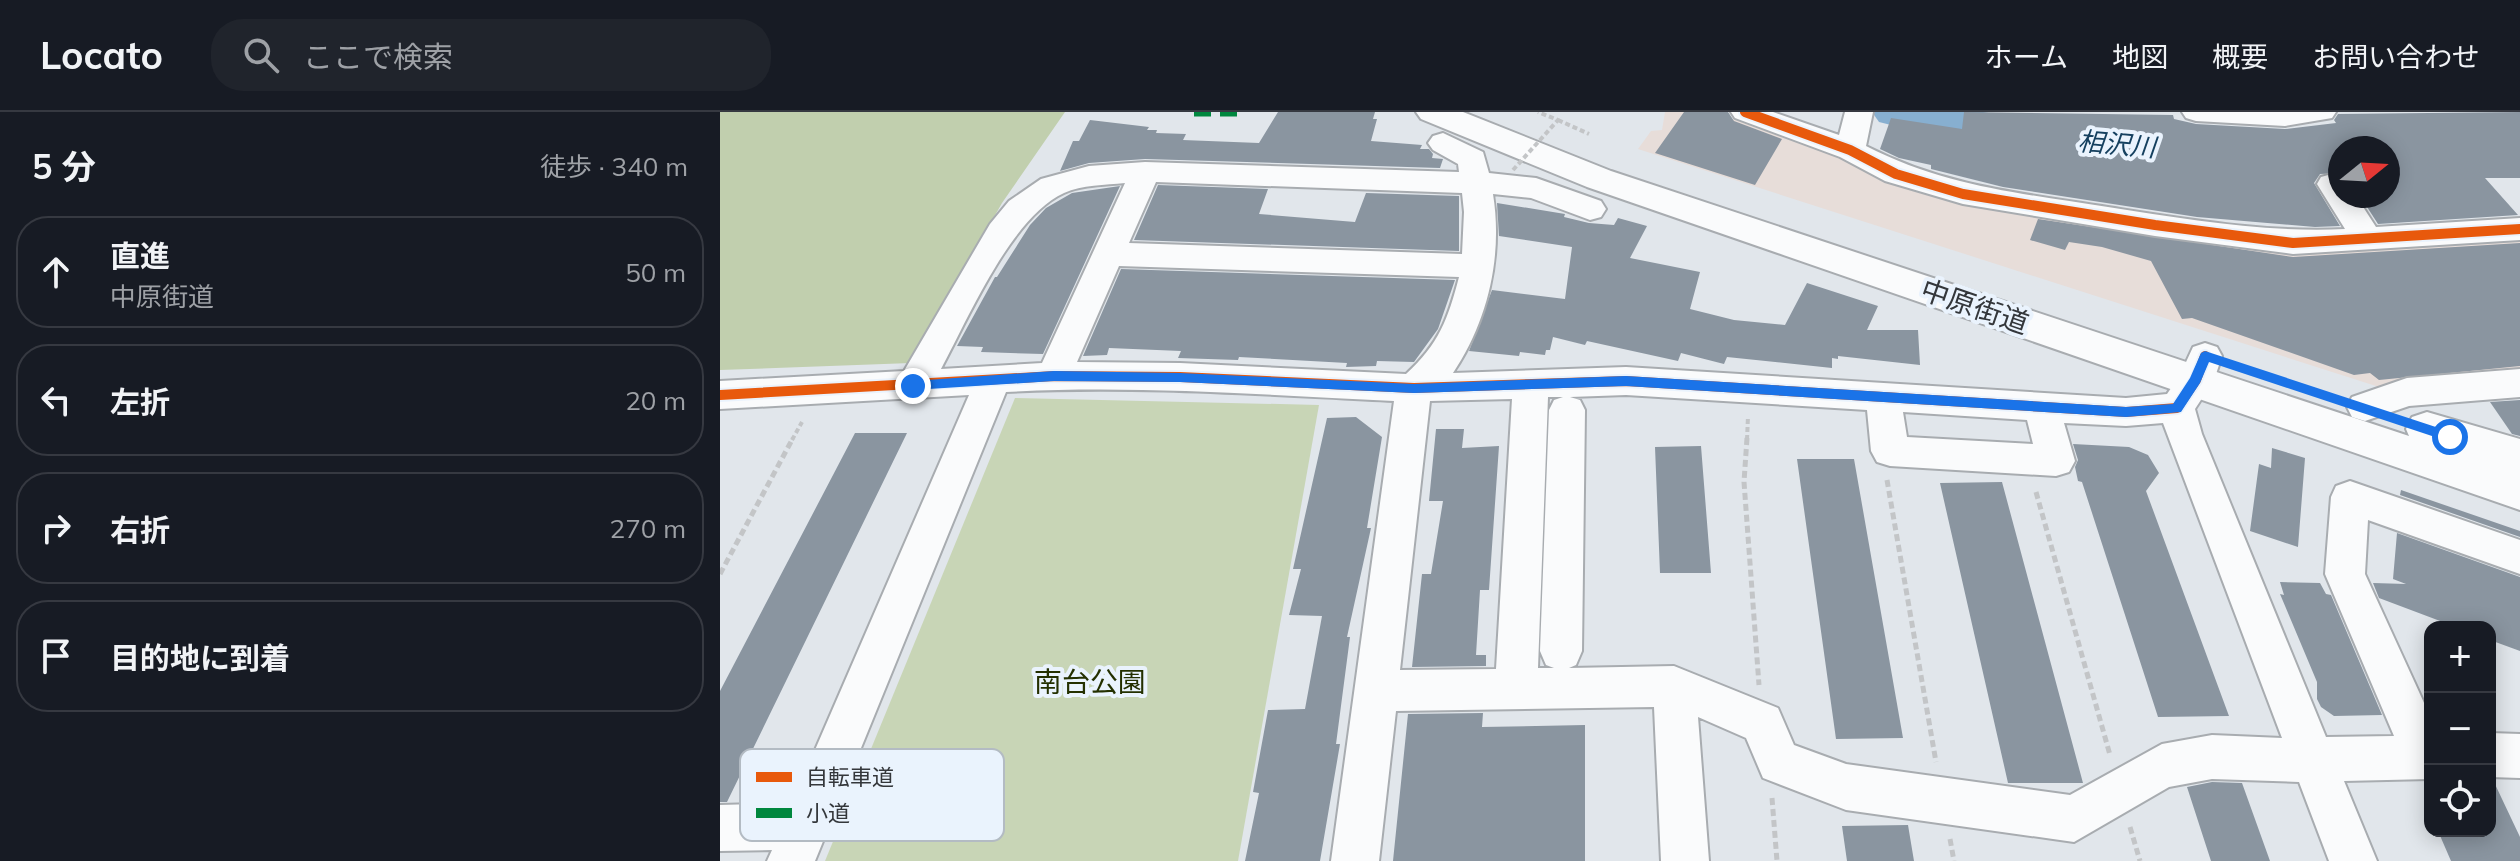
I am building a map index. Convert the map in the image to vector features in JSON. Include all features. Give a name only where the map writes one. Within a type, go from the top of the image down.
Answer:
[{"type":"main road","name":"中原街道","points":[[1491,112],[2193,381]]},
{"type":"main road","name":"中原街道","points":[[1438,127],[2193,381],[2365,423],[2450,437],[2508,476]]},
{"type":"main road","name":"中原街道","points":[[2365,423],[2508,476]]},
{"type":"street","points":[[1745,112],[1850,150],[1896,174],[1963,194],[2155,225],[2293,243],[2520,229]]},
{"type":"street","points":[[2196,112],[2285,117],[2322,112]]},
{"type":"street","points":[[1850,150],[1859,114]]},
{"type":"street","points":[[1355,861],[1414,388],[1442,362],[1448,351],[1466,316],[1478,266],[1480,212],[1473,182],[1472,159],[1438,127]]},
{"type":"street","points":[[1054,376],[1145,172]]},
{"type":"street","points":[[913,386],[1001,232],[1020,209],[1052,186],[1089,176],[1145,172],[1473,182],[1536,188],[1590,209]]},
{"type":"street","points":[[2348,208],[2368,239]]},
{"type":"street","points":[[1108,254],[1478,266]]},
{"type":"street","points":[[720,395],[1054,376],[1180,377],[1414,388],[1626,381],[2126,412],[2193,381],[2312,760],[2353,861]]},
{"type":"street","points":[[838,749],[993,380]]},
{"type":"street","points":[[2365,423],[2407,392],[2520,383]]},
{"type":"street","points":[[1516,689],[1519,622],[1545,514],[1554,427],[1531,385]]},
{"type":"street","points":[[1883,396],[1890,451],[2056,461],[2042,406]]},
{"type":"street","points":[[2450,437],[2467,427],[2520,444]]},
{"type":"street","points":[[2424,748],[2345,574],[2350,497],[2520,557]]},
{"type":"street","points":[[1519,622],[1561,637],[1545,514]]},
{"type":"street","points":[[1376,691],[1674,686],[1846,787],[2074,819],[2119,789],[2162,766],[2212,757],[2312,760],[2424,757]]},
{"type":"street","points":[[1674,686],[1685,861]]},
{"type":"street","points":[[2496,755],[2520,756]]},
{"type":"street","points":[[720,828],[740,832]]},
{"type":"path","points":[[1538,112],[1589,134]]},
{"type":"path","points":[[1513,170],[1558,120]]},
{"type":"path","points":[[720,574],[808,410]]},
{"type":"path","points":[[1748,415],[1744,482],[1770,742],[1777,861]]},
{"type":"path","points":[[1890,451],[1883,457],[1954,861]]},
{"type":"path","points":[[2027,460],[2140,861]]},
{"type":"shaded area","points":[[1665,112],[1709,112],[1783,134],[1890,174],[2283,248],[2520,235],[2520,377],[2379,387],[1638,149],[1651,131],[1662,130]]},
{"type":"green space","points":[[720,112],[1065,112],[1002,203],[911,363],[720,370]]},
{"type":"green space","name":"南台公園","points":[[1015,398],[1319,405],[1238,861],[825,861],[833,841],[1004,841],[1004,749],[871,749]]},
{"type":"building","points":[[1278,112],[1375,112],[1373,119],[1377,119],[1371,141],[1422,145],[1420,149],[1429,149],[1432,158],[1443,159],[1440,168],[1145,159],[1089,163],[1060,171],[1073,141],[1079,141],[1090,120],[1149,127],[1147,130],[1157,130],[1156,133],[1186,134],[1183,140],[1259,143]]},
{"type":"building","points":[[1684,112],[1728,112],[1734,121],[1782,139],[1755,185],[1655,153]]},
{"type":"building","points":[[1964,112],[2173,115],[2174,119],[2196,124],[2285,129],[2336,123],[2334,120],[2338,114],[2520,112],[2520,178],[2485,178],[2518,215],[2378,224],[2368,208],[2400,208],[2400,136],[2328,136],[2328,174],[2320,174],[2314,183],[2340,226],[2315,227],[2197,217],[2003,187],[1931,169],[1931,165],[1899,158],[1880,149],[1891,118],[1962,129]]},
{"type":"building","points":[[1158,185],[1268,189],[1259,214],[1355,222],[1366,193],[1459,196],[1459,251],[1134,240]]},
{"type":"building","points":[[1120,186],[1043,354],[981,352],[983,347],[957,346],[995,277],[1030,225],[1046,208],[1072,193]]},
{"type":"building","points":[[1497,203],[1565,214],[1564,217],[1589,223],[1614,225],[1618,218],[1647,226],[1630,258],[1700,272],[1690,309],[1734,320],[1785,325],[1807,283],[1878,306],[1867,330],[1918,330],[1920,365],[1838,356],[1838,359],[1832,358],[1832,368],[1727,357],[1724,364],[1681,353],[1678,361],[1587,341],[1585,345],[1553,337],[1550,350],[1546,350],[1545,355],[1469,351],[1492,290],[1565,299],[1572,247],[1499,236]]},
{"type":"building","points":[[2038,219],[2293,257],[2520,243],[2520,366],[2379,380],[2370,373],[2354,375],[2192,318],[2182,319],[2151,261],[2102,247],[2069,242],[2065,250],[2030,240]]},
{"type":"building","points":[[1121,269],[1455,280],[1438,329],[1414,362],[1377,361],[1376,366],[1346,367],[1347,363],[1239,357],[1238,360],[1178,358],[1181,351],[1109,348],[1107,355],[1083,356]]},
{"type":"building","points":[[2520,400],[2520,436],[2512,434],[2490,402]]},
{"type":"building","points":[[1356,417],[1382,437],[1367,528],[1371,528],[1347,637],[1350,637],[1336,744],[1340,744],[1320,861],[1245,861],[1259,793],[1253,792],[1268,710],[1305,709],[1322,616],[1289,615],[1301,569],[1293,569],[1327,418]]},
{"type":"building","points":[[1436,429],[1464,429],[1462,448],[1499,446],[1489,590],[1480,590],[1476,655],[1486,655],[1486,666],[1412,667],[1422,574],[1431,574],[1443,501],[1429,501]]},
{"type":"building","points":[[855,433],[907,433],[753,749],[740,749],[740,775],[727,802],[720,802],[720,691]]},
{"type":"building","points":[[2073,444],[2129,447],[2148,455],[2159,473],[2146,491],[2229,716],[2158,717],[2082,482],[2078,481],[2075,467],[2078,460]]},
{"type":"building","points":[[1701,446],[1711,573],[1660,573],[1655,447]]},
{"type":"building","points":[[2272,448],[2305,458],[2298,547],[2250,531],[2259,464],[2271,468]]},
{"type":"building","points":[[1797,459],[1854,459],[1903,738],[1836,739]]},
{"type":"building","points":[[2002,482],[2083,783],[2008,783],[1940,483]]},
{"type":"building","points":[[2401,490],[2520,531],[2520,537],[2400,495]]},
{"type":"building","points":[[2397,533],[2520,577],[2520,651],[2496,642],[2496,621],[2440,621],[2379,598],[2373,583],[2406,584],[2393,579]]},
{"type":"building","points":[[2280,582],[2320,583],[2326,594],[2331,595],[2382,715],[2334,716],[2321,707],[2317,699],[2317,682],[2280,594],[2284,595]]},
{"type":"building","points":[[1483,713],[1482,727],[1585,725],[1585,861],[1393,861],[1408,714]]},
{"type":"building","points":[[2212,782],[2242,783],[2270,861],[2211,861],[2187,787]]},
{"type":"building","points":[[2496,786],[2520,837],[2520,861],[2451,861],[2441,837],[2496,837]]},
{"type":"building","points":[[1908,825],[1914,861],[1847,861],[1842,826]]},
{"type":"waterway","name":"相沢川","points":[[1895,112],[2045,137]]},
{"type":"marked path","points":[[1194,112],[1239,112]]},
{"type":"cycle path","points":[[1745,112],[1850,150],[1896,174],[1963,194],[2155,225],[2293,243],[2520,229]]},
{"type":"cycle path","points":[[720,395],[1054,376],[1180,377],[1414,388],[1626,381],[2126,412],[2177,408],[2196,380],[2205,356]]},
{"type":"route","points":[[913,386],[1054,376],[1180,377],[1414,388],[1626,381],[2126,412],[2177,408],[2196,380],[2205,356],[2450,437]]}]
